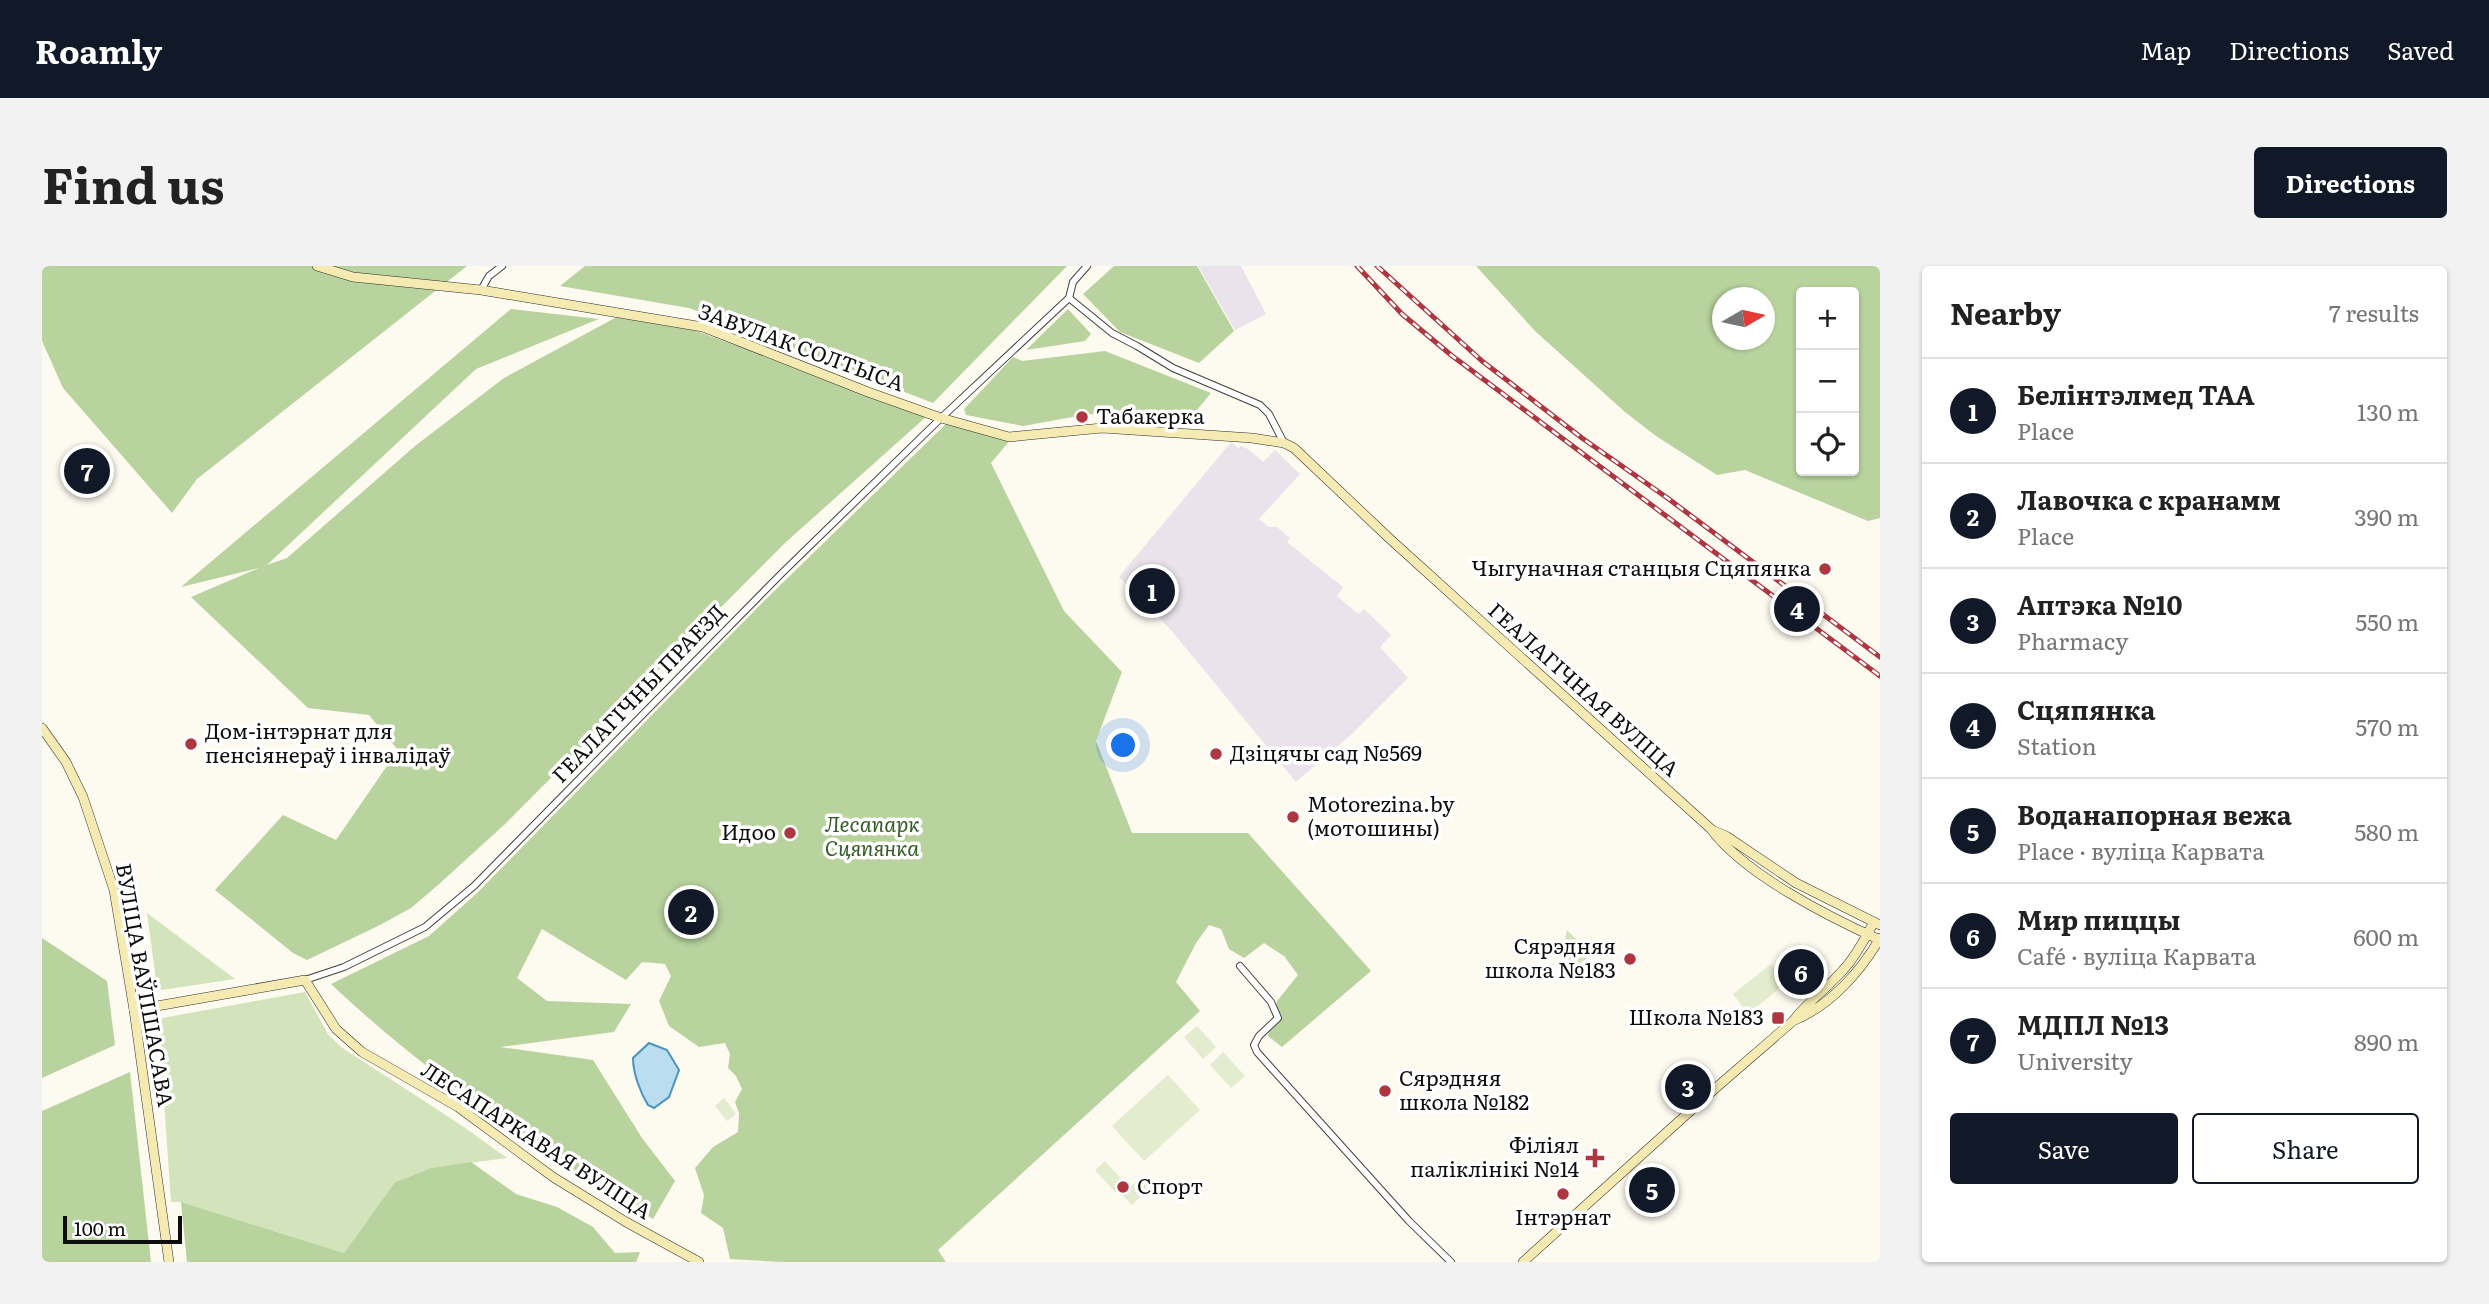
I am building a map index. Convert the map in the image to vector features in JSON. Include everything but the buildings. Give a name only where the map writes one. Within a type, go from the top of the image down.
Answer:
[{"type":"street","name":"ЗАВУЛАК СОЛТЫСА","points":[[317,266],[363,278],[481,290],[703,327],[941,418]]},
{"type":"street","points":[[481,290],[489,276],[502,266]]},
{"type":"street","name":"ГЕАЛАГІЧНЫ ПРАЕЗД","points":[[134,1010],[304,981],[344,967],[425,927],[474,886],[782,573],[1069,298],[1073,282],[1087,266]]},
{"type":"street","points":[[1069,298],[1112,333],[1173,368],[1260,405],[1269,414],[1284,443]]},
{"type":"street","name":"ГЕАЛАГІЧНАЯ ВУЛІЦА","points":[[941,418],[1009,437],[1102,428],[1252,438],[1284,443],[1305,456],[1390,539],[1711,829],[1719,840],[1763,875],[1817,909],[1880,939]]},
{"type":"street","name":"ВУЛІЦА ВАЎПШАСАВА","points":[[42,728],[66,762],[83,797],[114,890],[134,1010],[169,1262]]},
{"type":"street","name":"ГЕАЛАГІЧНАЯ ВУЛІЦА","points":[[1711,829],[1726,836],[1796,883],[1877,923]]},
{"type":"street","points":[[1523,1262],[1793,1021],[1802,1008],[1843,970],[1877,923]]},
{"type":"street","points":[[1793,1021],[1808,1015],[1845,984],[1868,958],[1880,939]]},
{"type":"street","points":[[1240,965],[1271,1002],[1278,1018],[1259,1036],[1254,1045],[1257,1052],[1409,1221],[1451,1262]]},
{"type":"street","name":"ЛЕСАПАРКАВАЯ ВУЛІЦА","points":[[304,981],[336,1029],[362,1052],[458,1107],[553,1177],[619,1218],[699,1262]]},
{"type":"shaded area","points":[[1198,266],[1241,266],[1266,314],[1235,330]]},
{"type":"shaded area","points":[[1231,442],[1238,448],[1241,446],[1248,449],[1263,462],[1275,450],[1300,474],[1259,519],[1269,527],[1277,527],[1290,538],[1287,542],[1343,587],[1337,596],[1358,614],[1364,609],[1391,635],[1380,647],[1408,678],[1353,733],[1296,782],[1171,630],[1119,577]]},
{"type":"green space","points":[[42,266],[467,266],[197,479],[172,513],[63,388],[42,341]]},
{"type":"green space","points":[[585,266],[1067,266],[933,403],[689,308],[560,286]]},
{"type":"green space","points":[[1114,266],[1197,266],[1234,331],[1199,363],[1120,332],[1083,294]]},
{"type":"green space","points":[[1476,266],[1880,266],[1880,518],[1868,521],[1745,470],[1717,475],[1656,436],[1625,412],[1535,331]]},
{"type":"green space","points":[[511,309],[599,319],[476,369],[267,565],[287,558],[415,446],[504,378],[626,312],[683,326],[927,416],[786,542],[504,825],[438,885],[411,908],[307,960],[293,953],[215,890],[283,815],[336,840],[398,750],[369,715],[308,708],[191,597],[259,568],[181,587]]},
{"type":"green space","points":[[1068,309],[1091,334],[1085,341],[1026,350]]},
{"type":"green space","points":[[1105,351],[1211,393],[1187,422],[1089,414],[1023,426],[966,415],[964,409],[1013,357],[1022,361]]},
{"type":"green space","name":"Лесапарк Сцяпянка","points":[[951,419],[1000,433],[1016,433],[991,463],[1064,611],[1122,672],[1096,741],[1132,833],[1248,833],[1371,971],[1282,1047],[1268,1036],[1277,1001],[1298,975],[1284,956],[1264,943],[1244,958],[1229,949],[1221,929],[1209,925],[1196,943],[1176,982],[1200,1011],[938,1250],[946,1262],[779,1262],[730,1259],[723,1228],[701,1213],[704,1195],[695,1168],[713,1147],[738,1132],[739,1113],[735,1102],[742,1089],[736,1076],[728,1068],[730,1054],[725,1043],[699,1047],[669,1026],[659,1001],[671,976],[665,964],[642,962],[626,980],[542,929],[517,978],[547,1001],[631,1004],[614,1032],[500,1047],[593,1060],[642,1138],[675,1181],[653,1219],[486,1110],[406,1049],[331,984],[429,936],[476,894],[763,602]]},
{"type":"green space","points":[[147,913],[235,979],[162,990],[157,987]]},
{"type":"green space","points":[[1567,930],[1590,953],[1571,979],[1559,966]]},
{"type":"green space","points":[[42,938],[107,981],[115,1045],[42,1078]]},
{"type":"green space","points":[[1771,964],[1786,983],[1748,1014],[1733,994]]},
{"type":"green space","points":[[305,992],[328,1034],[341,1047],[507,1158],[431,1168],[395,1182],[344,1253],[181,1202],[171,1202],[159,1027],[162,1018]]},
{"type":"green space","points":[[1197,1026],[1216,1047],[1203,1059],[1184,1037]]},
{"type":"green space","points":[[1223,1052],[1245,1076],[1231,1088],[1210,1065]]},
{"type":"green space","points":[[130,1072],[151,1262],[42,1262],[42,1111]]},
{"type":"green space","points":[[1168,1075],[1200,1110],[1144,1161],[1112,1126]]},
{"type":"green space","points":[[724,1098],[736,1114],[727,1121],[715,1106]]},
{"type":"green space","points":[[1105,1161],[1125,1183],[1115,1192],[1095,1170]]},
{"type":"green space","points":[[471,1162],[516,1194],[557,1207],[593,1227],[615,1253],[640,1252],[636,1262],[187,1262],[181,1202],[344,1253],[395,1182],[431,1168]]},
{"type":"green space","points":[[1142,1175],[1152,1186],[1132,1205],[1122,1195]]},
{"type":"water","points":[[649,1043],[667,1050],[679,1070],[669,1097],[654,1108],[648,1105],[642,1094],[633,1064],[633,1058]]},
{"type":"railway","points":[[1357,266],[1402,314],[1451,355],[1880,676]]},
{"type":"railway","points":[[1377,266],[1482,361],[1582,438],[1666,497],[1880,657]]},
{"type":"place","name":"Табакерка","points":[[1082,417]]},
{"type":"place","name":"МДПЛ №13","points":[[87,471]]},
{"type":"place","name":"Чыгуначная станцыя Сцяпянка","points":[[1825,569]]},
{"type":"place","name":"Белінтэлмед ТАА","points":[[1152,591]]},
{"type":"place","name":"Сцяпянка","points":[[1797,609]]},
{"type":"place","name":"Дом-інтэрнат для пенсіянераў і інвалідаў","points":[[191,744]]},
{"type":"place","name":"Дзіцячы сад №569","points":[[1216,754]]},
{"type":"place","name":"Motorezina.by (мотошины)","points":[[1293,817]]},
{"type":"place","name":"Идоо","points":[[790,833]]},
{"type":"place","name":"Лавочка с кранамм","points":[[691,912]]},
{"type":"place","name":"Сярэдняя школа №183","points":[[1630,959]]},
{"type":"place","name":"Мир пиццы","points":[[1801,972]]},
{"type":"place","name":"Школа №183","points":[[1778,1018]]},
{"type":"place","name":"Аптэка №10","points":[[1688,1087]]},
{"type":"place","name":"Сярэдняя школа №182","points":[[1385,1091]]},
{"type":"place","name":"Філіял паліклінікі №14","points":[[1595,1158]]},
{"type":"place","name":"Спорт","points":[[1123,1187]]},
{"type":"place","name":"Воданапорная вежа","points":[[1652,1190]]},
{"type":"place","name":"Інтэрнат","points":[[1563,1194]]}]
